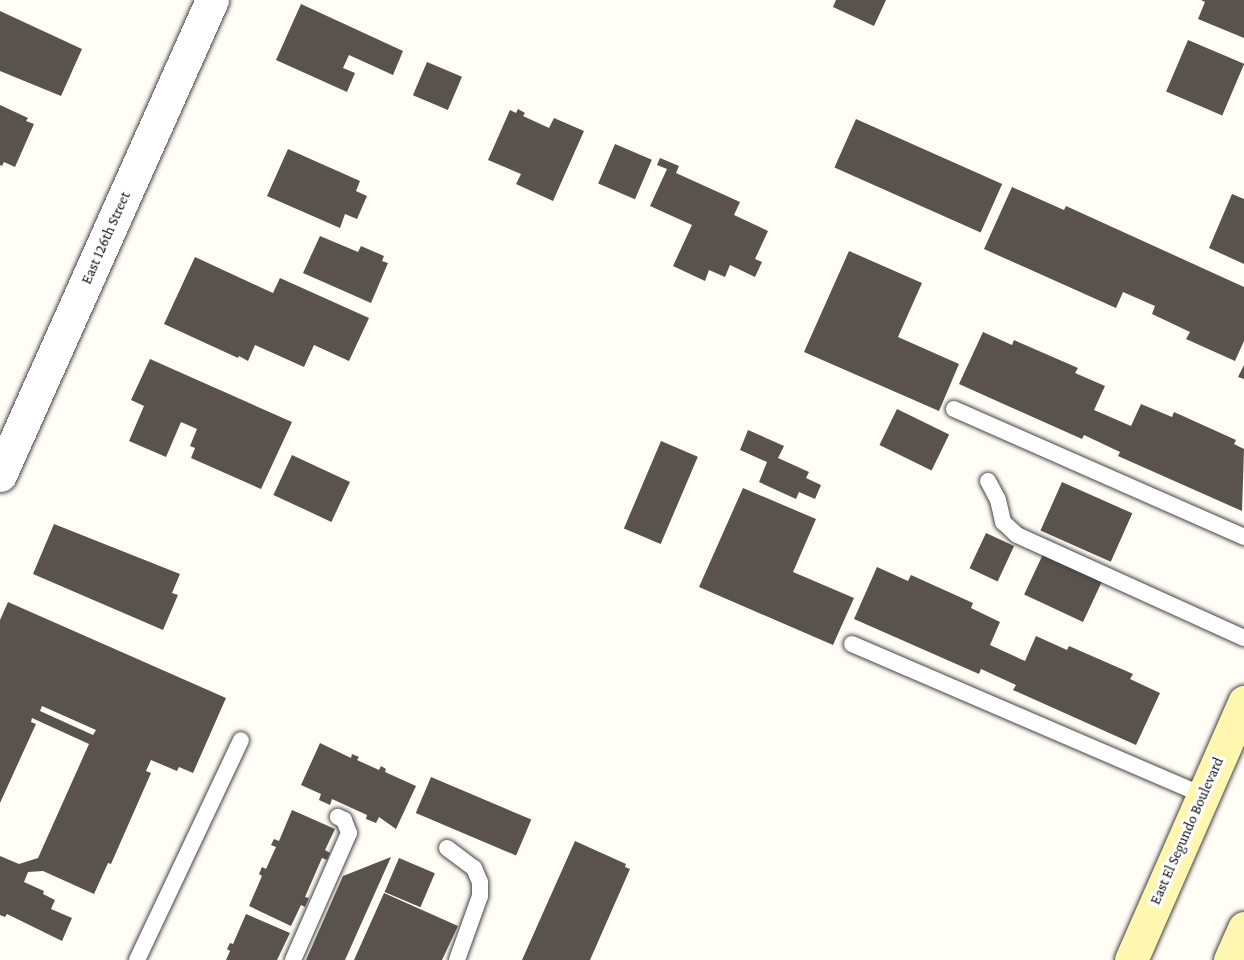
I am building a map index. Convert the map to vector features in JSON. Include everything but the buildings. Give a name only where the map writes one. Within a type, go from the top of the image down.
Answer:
[{"type":"main road","name":"East El Segundo Boulevard","points":[[1131,960],[1244,702]]},
{"type":"main road","points":[[1230,960],[1244,928]]},
{"type":"street","name":"East 126th Street","points":[[0,475],[212,0]]},
{"type":"lane","points":[[954,409],[1244,537]]},
{"type":"lane","points":[[988,481],[998,501],[1003,522],[1017,535],[1244,638]]},
{"type":"lane","points":[[852,644],[1203,795]]},
{"type":"lane","points":[[137,960],[241,740]]},
{"type":"lane","points":[[293,960],[349,833],[344,820],[338,817]]},
{"type":"lane","points":[[447,848],[474,868],[480,882],[480,896],[457,960]]}]
